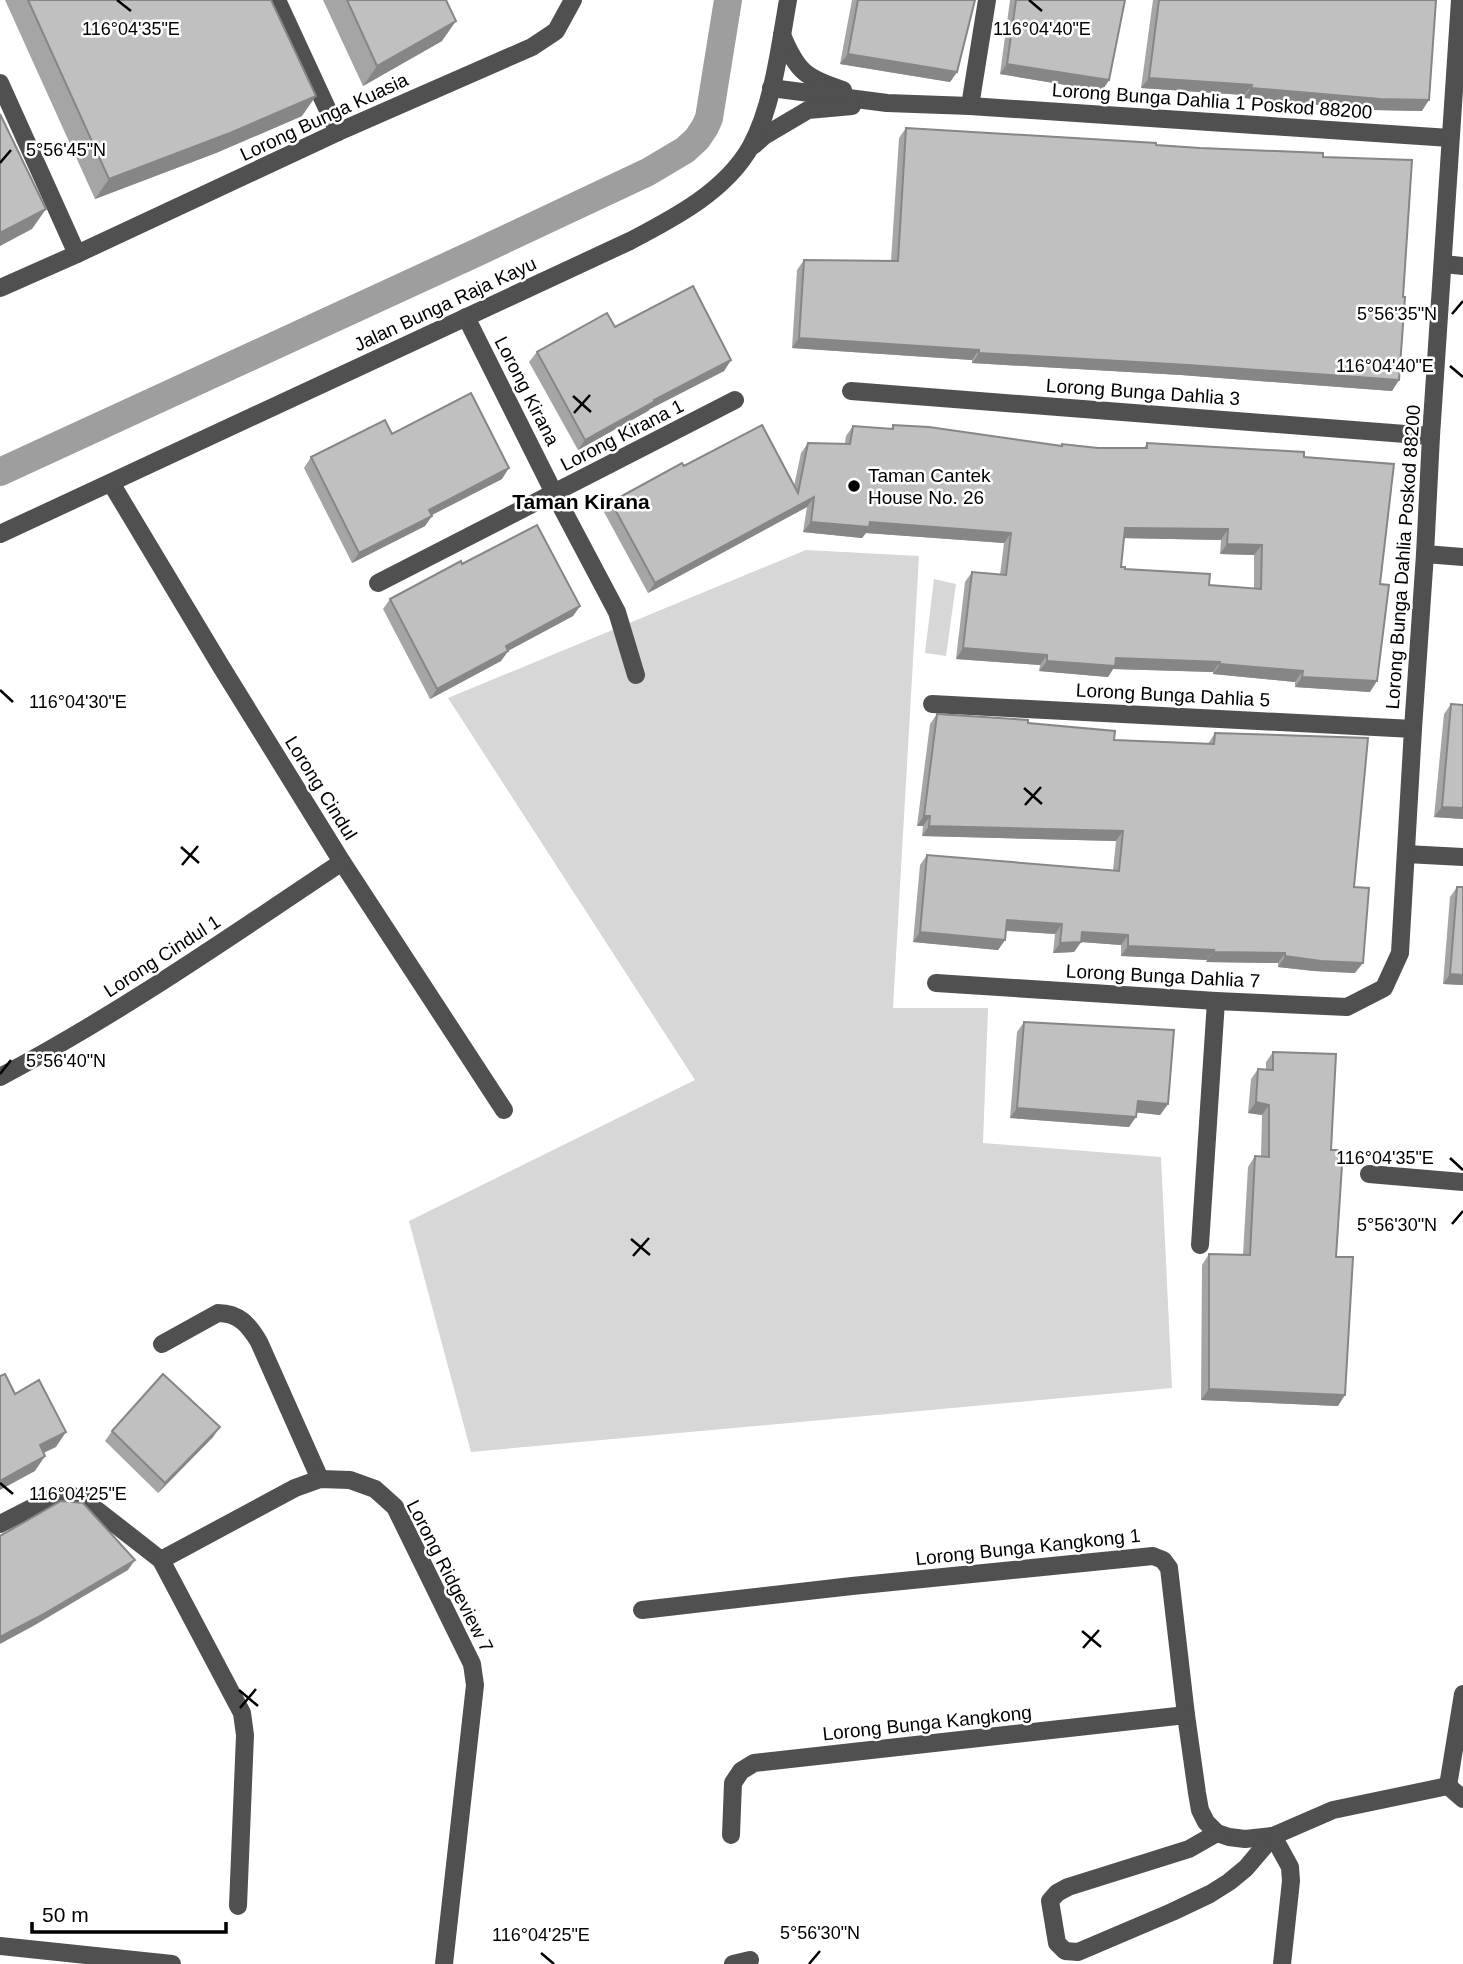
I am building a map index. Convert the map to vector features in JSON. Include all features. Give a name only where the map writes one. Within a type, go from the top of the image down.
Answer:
[{"type":"street","points":[[277,0],[338,132]]},
{"type":"street","name":"Lorong Bunga Kuasia","points":[[0,288],[338,132],[532,47],[555,31],[573,0]]},
{"type":"street","name":"Jalan Bunga Raja Kayu","points":[[0,534],[674,218],[708,195],[750,147],[762,120],[788,0]]},
{"type":"street","points":[[970,106],[987,0]]},
{"type":"street","name":"Lorong Bunga Dahlia Poskod 88200","points":[[1384,988],[1400,953],[1460,0]]},
{"type":"street","points":[[782,35],[790,55],[801,71],[825,84],[887,103]]},
{"type":"street","points":[[0,83],[77,254]]},
{"type":"street","points":[[771,88],[887,103]]},
{"type":"street","points":[[750,147],[808,110],[887,103]]},
{"type":"street","name":"Lorong Bunga Dahlia 1 Poskod 88200","points":[[887,103],[970,106],[1450,138]]},
{"type":"street","points":[[1444,264],[1463,266]]},
{"type":"street","name":"Lorong Kirana","points":[[466,317],[617,612],[636,675]]},
{"type":"street","name":"Lorong Bunga Dahlia 3","points":[[851,391],[1431,436]]},
{"type":"street","name":"Lorong Kirana 1","points":[[379,583],[736,400]]},
{"type":"street","name":"Lorong Cindul","points":[[111,483],[342,862],[504,1110]]},
{"type":"street","points":[[1425,554],[1463,557]]},
{"type":"street","name":"Lorong Bunga Dahlia 5","points":[[932,704],[1413,729]]},
{"type":"street","points":[[1406,854],[1463,857]]},
{"type":"street","name":"Lorong Cindul 1","points":[[0,1077],[139,997],[342,862]]},
{"type":"street","name":"Lorong Bunga Dahlia 7","points":[[936,983],[1347,1007],[1384,988]]},
{"type":"street","points":[[1200,1245],[1216,1001]]},
{"type":"street","points":[[1369,1174],[1463,1182]]},
{"type":"street","points":[[162,1344],[218,1313],[228,1313],[240,1318],[251,1328],[259,1342],[320,1479]]},
{"type":"street","name":"Lorong Ridgeview 7","points":[[161,1560],[295,1488],[320,1479],[350,1480],[375,1489],[395,1507],[472,1664],[475,1685],[444,1964]]},
{"type":"street","points":[[0,1524],[55,1496],[70,1495],[84,1500],[161,1560],[242,1713],[245,1735],[238,1906]]},
{"type":"street","name":"Lorong Bunga Kangkong 1","points":[[642,1610],[1153,1556],[1163,1560],[1169,1568],[1185,1715],[1200,1810],[1206,1822],[1217,1833]]},
{"type":"street","points":[[1448,1786],[1463,1694]]},
{"type":"street","name":"Lorong Bunga Kangkong","points":[[731,1835],[733,1783],[741,1771],[754,1763],[1185,1715]]},
{"type":"street","points":[[1448,1786],[1463,1799]]},
{"type":"street","points":[[1273,1836],[1247,1868],[1210,1894],[1077,1952],[1065,1951],[1057,1943],[1050,1901],[1057,1892],[1189,1849],[1217,1833],[1245,1839],[1273,1836],[1333,1810],[1448,1786]]},
{"type":"street","points":[[1273,1836],[1290,1867],[1291,1881],[1282,1964]]},
{"type":"street","points":[[0,1946],[172,1964]]},
{"type":"shaded area","points":[[806,550],[919,556],[893,1008],[988,1008],[983,1143],[1161,1157],[1172,1388],[471,1452],[409,1221],[695,1080],[448,698]]},
{"type":"shaded area","points":[[934,579],[956,584],[946,656],[925,653]]},
{"type":"building","points":[[28,0],[271,0],[316,96],[230,133],[109,179]]},
{"type":"building","points":[[347,0],[446,0],[456,21],[377,66]]},
{"type":"building","points":[[858,0],[975,0],[957,72],[848,54]]},
{"type":"building","points":[[1016,0],[1125,0],[1109,80],[1007,64]]},
{"type":"building","points":[[1159,0],[1436,0],[1429,100],[1380,99],[1251,88],[1252,85],[1149,78]]},
{"type":"building","points":[[0,114],[46,209],[0,233]]},
{"type":"building","points":[[906,128],[1200,148],[1323,153],[1323,157],[1412,160],[1399,380],[979,353],[979,350],[799,338],[804,260],[898,261]]},
{"type":"building","points":[[693,286],[731,360],[585,440],[537,352],[607,313],[615,327]]},
{"type":"building","points":[[471,393],[509,468],[429,510],[432,516],[359,553],[311,457],[385,420],[392,434]]},
{"type":"building","points":[[762,425],[798,493],[808,443],[850,444],[853,426],[893,429],[893,425],[929,427],[1062,446],[1147,448],[1147,443],[1304,452],[1304,457],[1394,464],[1380,584],[1389,585],[1377,681],[1302,677],[1303,671],[1220,662],[1116,658],[1115,666],[1047,661],[1047,655],[963,648],[972,572],[1006,575],[1011,533],[870,522],[869,527],[811,522],[814,497],[655,583],[611,502],[682,463],[684,466]],"holes":[[[1125,528],[1228,529],[1227,544],[1262,545],[1261,589],[1209,585],[1210,574],[1121,567]]]},
{"type":"building","points":[[537,525],[580,606],[506,646],[508,651],[437,689],[390,599]]},
{"type":"building","points":[[1451,704],[1463,705],[1463,808],[1442,807]]},
{"type":"building","points":[[937,714],[1028,720],[1028,723],[1115,731],[1114,740],[1214,744],[1215,733],[1368,738],[1354,887],[1369,888],[1363,963],[1321,961],[1285,956],[1285,953],[1213,952],[1214,950],[1128,946],[1128,935],[1082,932],[1081,942],[1060,943],[1062,924],[1007,920],[1005,940],[920,932],[927,855],[1119,871],[1123,831],[929,826],[930,816],[924,816]]},
{"type":"building","points":[[1457,887],[1463,887],[1463,975],[1450,974]]},
{"type":"building","points":[[1024,1022],[1174,1030],[1168,1104],[1138,1101],[1136,1117],[1017,1108]]},
{"type":"building","points":[[1273,1052],[1336,1054],[1331,1150],[1343,1150],[1336,1257],[1353,1257],[1345,1395],[1209,1389],[1209,1254],[1250,1255],[1255,1156],[1269,1157],[1269,1105],[1256,1102],[1258,1069],[1273,1070]]},
{"type":"building","points":[[5,1374],[15,1394],[39,1380],[66,1432],[40,1445],[45,1456],[0,1481],[0,1376]]},
{"type":"building","points":[[163,1374],[220,1427],[165,1483],[112,1431]]},
{"type":"building","points":[[61,1501],[83,1503],[135,1560],[0,1637],[0,1536]]},
{"type":"waterway","points":[[0,472],[478,252],[648,172],[685,150],[697,139],[709,118],[728,0]]},
{"type":"place","name":"Taman Cantek House No. 26","points":[[854,486]]},
{"type":"district","name":"Taman Kirana","points":[[581,501]]}]
